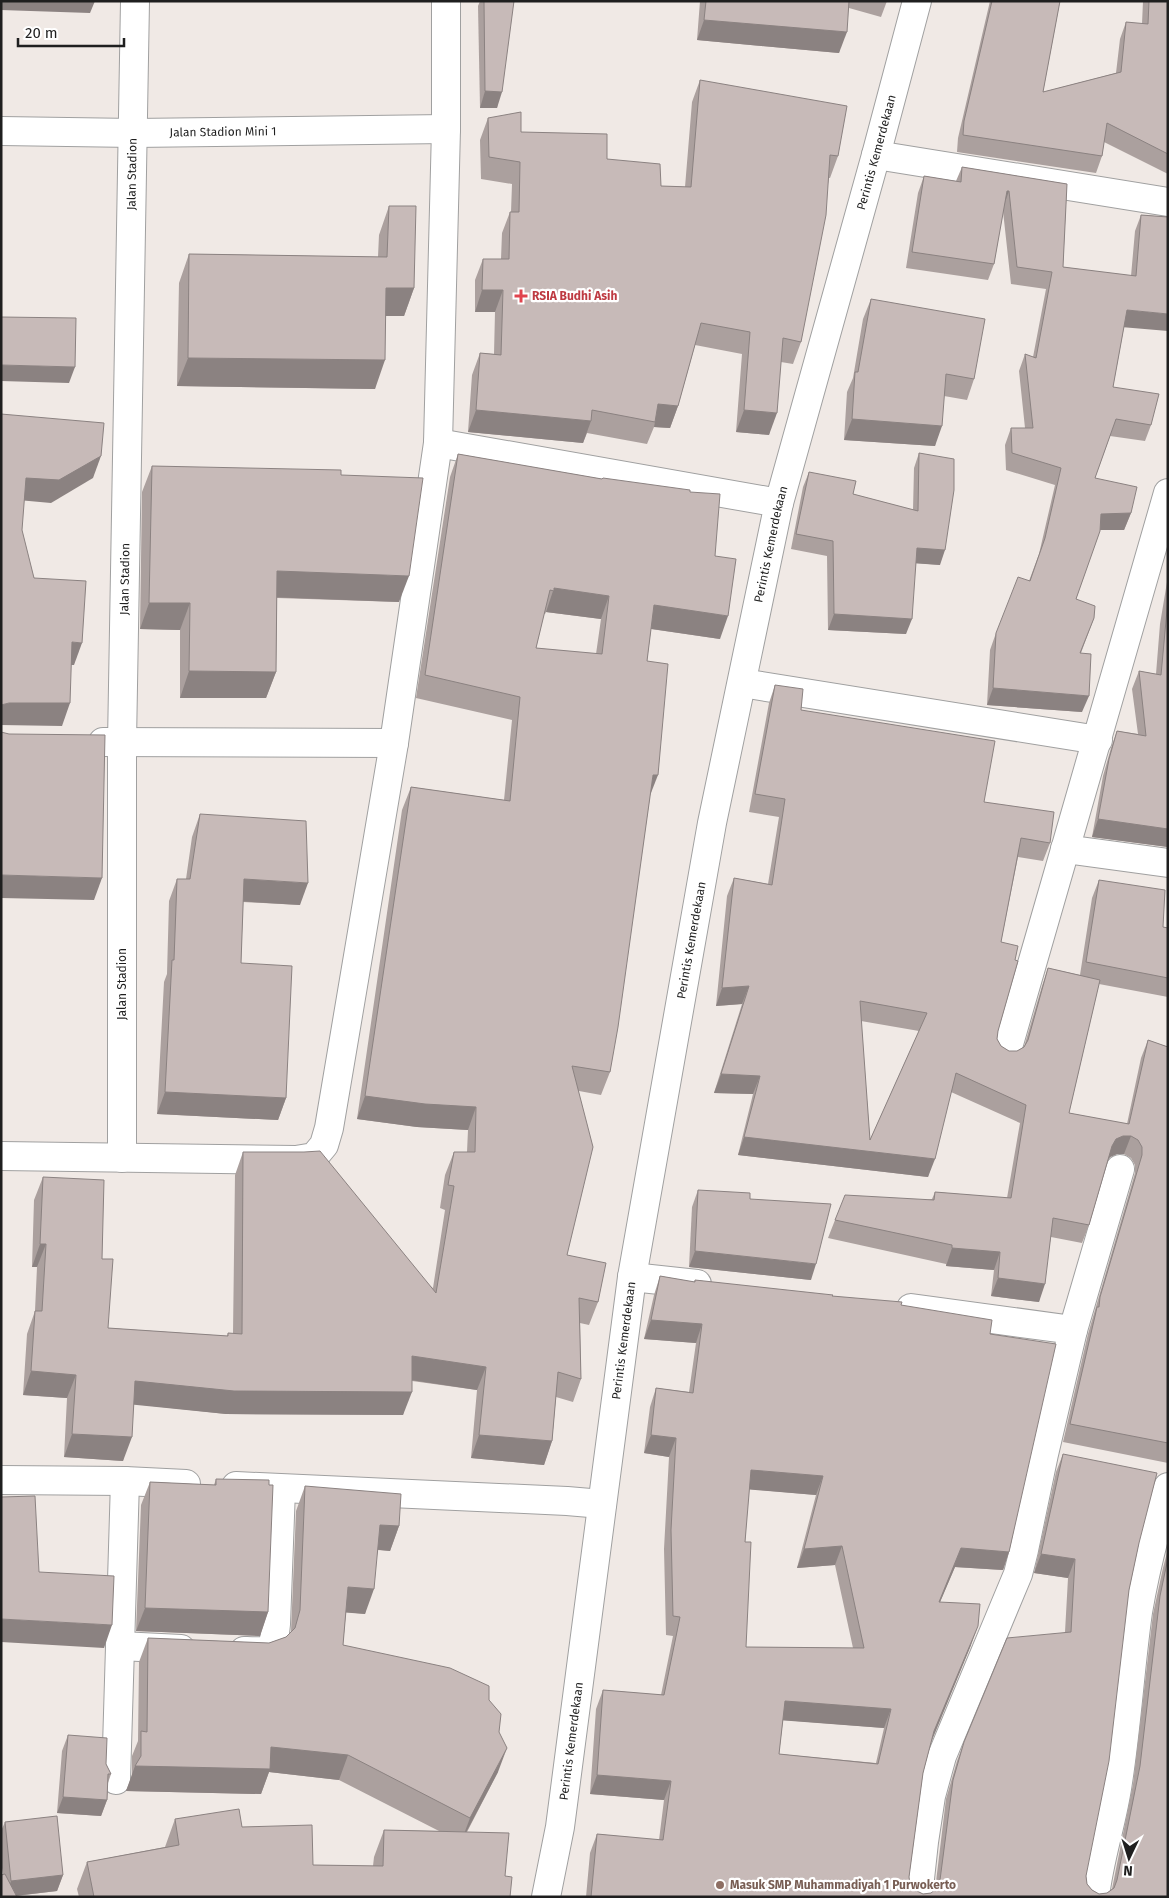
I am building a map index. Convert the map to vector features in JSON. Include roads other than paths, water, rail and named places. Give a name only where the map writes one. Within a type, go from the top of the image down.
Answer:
[{"type":"street","name":"Jalan Stadion","points":[[122,1158],[122,743],[135,1]]},
{"type":"street","points":[[1,1156],[296,1160],[314,1157],[324,1146],[329,1128],[394,743],[438,443],[446,130],[446,1]]},
{"type":"street","name":"Perintis Kemerdekaan","points":[[546,1897],[560,1827],[632,1276],[712,824],[779,503],[917,1]]},
{"type":"street","name":"Jalan Stadion Mini 1","points":[[1,131],[134,133],[446,130]]},
{"type":"street","points":[[876,155],[1168,202]]},
{"type":"street","points":[[438,443],[779,503]]},
{"type":"street","points":[[1006,1054],[1168,493]]},
{"type":"street","points":[[742,683],[1098,740]]},
{"type":"street","points":[[75,742],[394,743]]},
{"type":"street","points":[[1065,849],[1168,863]]},
{"type":"street","points":[[918,1897],[928,1814],[942,1756],[1018,1574],[1073,1330],[1120,1169]]},
{"type":"street","points":[[632,1276],[719,1286]]},
{"type":"street","points":[[884,1304],[1073,1330]]},
{"type":"street","points":[[1044,1454],[1072,1460]]},
{"type":"street","points":[[1,1480],[125,1481],[602,1504]]},
{"type":"street","points":[[1095,1897],[1096,1884],[1117,1792],[1125,1738],[1128,1686],[1138,1611],[1161,1480]]},
{"type":"street","points":[[116,1780],[125,1481]]},
{"type":"street","points":[[120,1646],[260,1652],[269,1650],[274,1644],[276,1624],[281,1489]]},
{"type":"place","name":"RSIA Budhi Asih","points":[[521,296]]},
{"type":"place","name":"Masuk SMP Muhammadiyah 1 Purwokerto","points":[[720,1885]]}]
